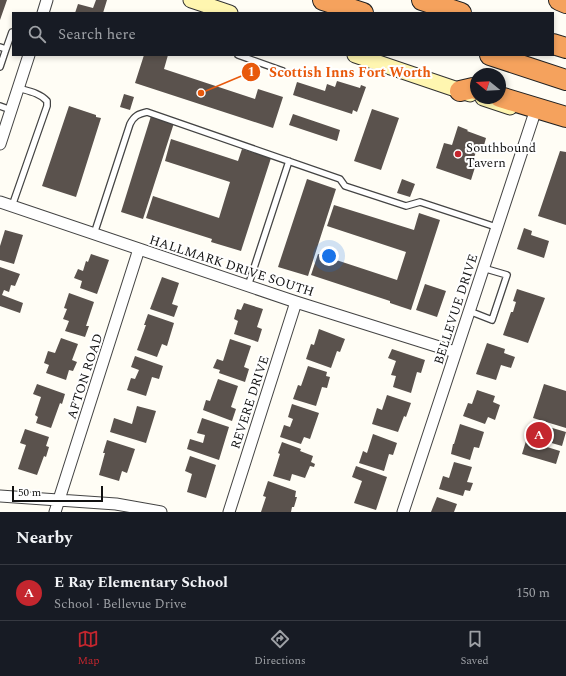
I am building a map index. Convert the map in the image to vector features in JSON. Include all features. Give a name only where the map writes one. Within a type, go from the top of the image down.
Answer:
[{"type":"highway","points":[[324,0],[360,12]]},
{"type":"highway","points":[[422,0],[458,12]]},
{"type":"highway","points":[[559,0],[566,3]]},
{"type":"highway","points":[[554,44],[566,48]]},
{"type":"highway","points":[[493,56],[566,80]]},
{"type":"highway","points":[[506,99],[566,117]]},
{"type":"main road","points":[[191,0],[227,12]]},
{"type":"main road","points":[[358,56],[470,92]]},
{"type":"main road","points":[[501,104],[566,126]]},
{"type":"street","points":[[43,12],[47,0]]},
{"type":"street","points":[[0,144],[29,56]]},
{"type":"street","name":"BELLEVUE DRIVE","points":[[403,512],[534,115]]},
{"type":"street","name":"HALLMARK DRIVE SOUTH","points":[[0,202],[296,302],[455,352]]},
{"type":"street","name":"AFTON ROAD","points":[[55,512],[139,249]]},
{"type":"street","name":"REVERE DRIVE","points":[[229,512],[296,302]]},
{"type":"street","points":[[0,496],[116,504],[161,512]]},
{"type":"lane","points":[[0,67],[3,48],[12,34]]},
{"type":"lane","points":[[241,56],[283,71]]},
{"type":"lane","points":[[12,206],[47,106],[47,101],[44,97],[18,88]]},
{"type":"lane","points":[[0,106],[11,110]]},
{"type":"lane","points":[[94,234],[130,124],[134,117],[139,113],[147,112],[340,179],[345,186],[406,206],[420,202],[496,227]]},
{"type":"lane","points":[[248,286],[289,161]]},
{"type":"lane","points":[[469,311],[492,320],[507,275],[483,268]]},
{"type":"building","points":[[0,0],[7,0],[0,20]]},
{"type":"building","points":[[96,0],[107,0],[103,12],[75,12],[78,4],[93,8]]},
{"type":"building","points":[[144,56],[168,56],[164,69],[255,99],[258,89],[283,97],[273,128],[135,83]]},
{"type":"building","points":[[337,81],[360,88],[361,85],[366,87],[357,112],[353,110],[352,114],[293,95],[297,82],[325,91],[327,84],[335,87]]},
{"type":"building","points":[[124,94],[134,97],[130,110],[120,107]]},
{"type":"building","points":[[69,106],[101,118],[76,197],[42,186]]},
{"type":"building","points":[[372,109],[399,118],[381,170],[354,161]]},
{"type":"building","points":[[293,114],[340,130],[337,141],[289,125]]},
{"type":"building","points":[[151,116],[174,123],[143,219],[121,212]]},
{"type":"building","name":"Southbound Tavern","points":[[458,126],[486,138],[483,149],[478,147],[473,160],[477,161],[471,180],[436,168],[444,143],[452,145]]},
{"type":"building","points":[[171,139],[238,161],[242,149],[271,158],[241,251],[211,242],[212,239],[146,218],[153,196],[219,218],[230,182],[165,161]]},
{"type":"building","points":[[560,151],[566,152],[566,225],[538,216]]},
{"type":"building","points":[[307,179],[336,189],[308,276],[278,267]]},
{"type":"building","points":[[402,179],[415,184],[410,197],[397,193]]},
{"type":"building","points":[[334,205],[414,230],[419,213],[440,220],[411,310],[390,303],[390,301],[311,275],[318,254],[397,280],[406,252],[327,226]]},
{"type":"building","points":[[524,228],[532,231],[531,235],[549,241],[544,258],[517,249]]},
{"type":"building","points":[[5,230],[23,235],[14,264],[0,260],[0,246]]},
{"type":"building","points":[[91,254],[109,260],[97,294],[80,288],[82,281],[74,278],[78,269],[83,271],[86,261],[88,262]]},
{"type":"building","points":[[0,267],[20,274],[15,286],[11,285],[9,292],[4,290],[2,295],[23,303],[20,313],[0,306]]},
{"type":"building","points":[[162,277],[179,283],[172,304],[178,306],[174,317],[150,309]]},
{"type":"building","points":[[425,284],[446,291],[437,317],[416,310]]},
{"type":"building","points":[[517,289],[545,298],[528,343],[503,335],[511,312],[513,312],[516,302],[513,301]]},
{"type":"building","points":[[69,293],[94,302],[86,326],[89,326],[85,337],[65,331],[69,321],[63,319],[67,309],[64,308]]},
{"type":"building","points":[[244,303],[263,309],[257,327],[262,329],[258,342],[234,334],[238,321],[234,319],[237,309],[241,310]]},
{"type":"building","points":[[148,314],[174,323],[167,346],[162,344],[157,357],[137,350],[146,325],[144,325]]},
{"type":"building","points":[[319,329],[345,339],[340,352],[337,351],[331,368],[306,359],[311,344],[314,345]]},
{"type":"building","points":[[61,338],[78,344],[72,360],[77,362],[73,371],[69,370],[66,380],[46,373],[49,365],[44,363],[48,351],[55,353]]},
{"type":"building","points":[[230,339],[251,346],[244,367],[249,369],[245,382],[219,373],[220,370],[213,368],[217,359],[223,361]]},
{"type":"building","points":[[487,343],[505,349],[504,353],[515,357],[511,368],[501,365],[496,380],[476,374]]},
{"type":"building","points":[[392,349],[425,360],[421,373],[417,372],[411,393],[393,387],[396,376],[391,375],[396,361],[388,358]]},
{"type":"building","points":[[135,356],[163,366],[159,379],[152,377],[146,396],[127,390],[131,378],[135,379],[139,370],[131,367]]},
{"type":"building","points":[[308,366],[327,372],[326,376],[330,377],[327,388],[322,387],[316,406],[293,399],[298,385],[301,386]]},
{"type":"building","points":[[218,379],[238,386],[231,407],[236,409],[232,421],[203,410],[206,400],[210,401]]},
{"type":"building","points":[[37,384],[65,394],[51,428],[36,423],[38,417],[35,415],[41,397],[33,394]]},
{"type":"building","points":[[544,384],[566,391],[566,428],[533,418]]},
{"type":"building","points":[[477,390],[495,396],[493,402],[500,405],[495,420],[488,417],[485,424],[463,416],[468,403],[472,404]]},
{"type":"building","points":[[387,395],[411,403],[398,432],[372,424],[377,408],[382,410]]},
{"type":"building","points":[[292,404],[319,413],[310,439],[304,437],[301,444],[280,437],[284,425],[290,427],[293,419],[288,417]]},
{"type":"building","points":[[137,406],[156,411],[146,443],[110,432],[114,418],[132,424]]},
{"type":"building","points":[[202,418],[229,427],[219,460],[187,449],[190,439],[203,443],[205,435],[197,433]]},
{"type":"building","points":[[532,422],[566,432],[562,446],[548,442],[547,447],[560,451],[556,464],[522,454],[526,441],[539,445],[541,440],[528,436]]},
{"type":"building","points":[[460,424],[484,432],[479,448],[474,447],[470,460],[451,454]]},
{"type":"building","points":[[25,429],[49,437],[46,446],[49,447],[46,457],[44,456],[37,475],[18,469],[26,445],[20,443]]},
{"type":"building","points":[[373,434],[397,443],[393,455],[389,454],[384,471],[359,463],[363,451],[367,453]]},
{"type":"building","points":[[107,440],[135,449],[127,473],[122,471],[119,481],[99,475]]},
{"type":"building","points":[[282,442],[301,449],[300,451],[313,456],[311,462],[315,464],[314,467],[310,466],[305,478],[292,474],[290,481],[273,476]]},
{"type":"building","points":[[190,456],[216,465],[206,498],[187,492],[192,474],[185,471]]},
{"type":"building","points":[[454,462],[472,467],[467,482],[473,483],[470,491],[465,490],[463,496],[439,489],[443,476],[449,478]]},
{"type":"building","points":[[356,466],[387,477],[376,510],[354,503],[362,481],[352,477]]},
{"type":"building","points":[[268,481],[296,491],[295,497],[297,497],[291,512],[261,512],[266,497],[263,496]]},
{"type":"building","points":[[437,497],[457,504],[454,512],[431,512]]},
{"type":"place","name":"Scottish Inns Fort Worth","points":[[201,93]]},
{"type":"place","name":"Southbound Tavern","points":[[458,154]]},
{"type":"place","name":"E Ray Elementary School","points":[[539,435]]}]
